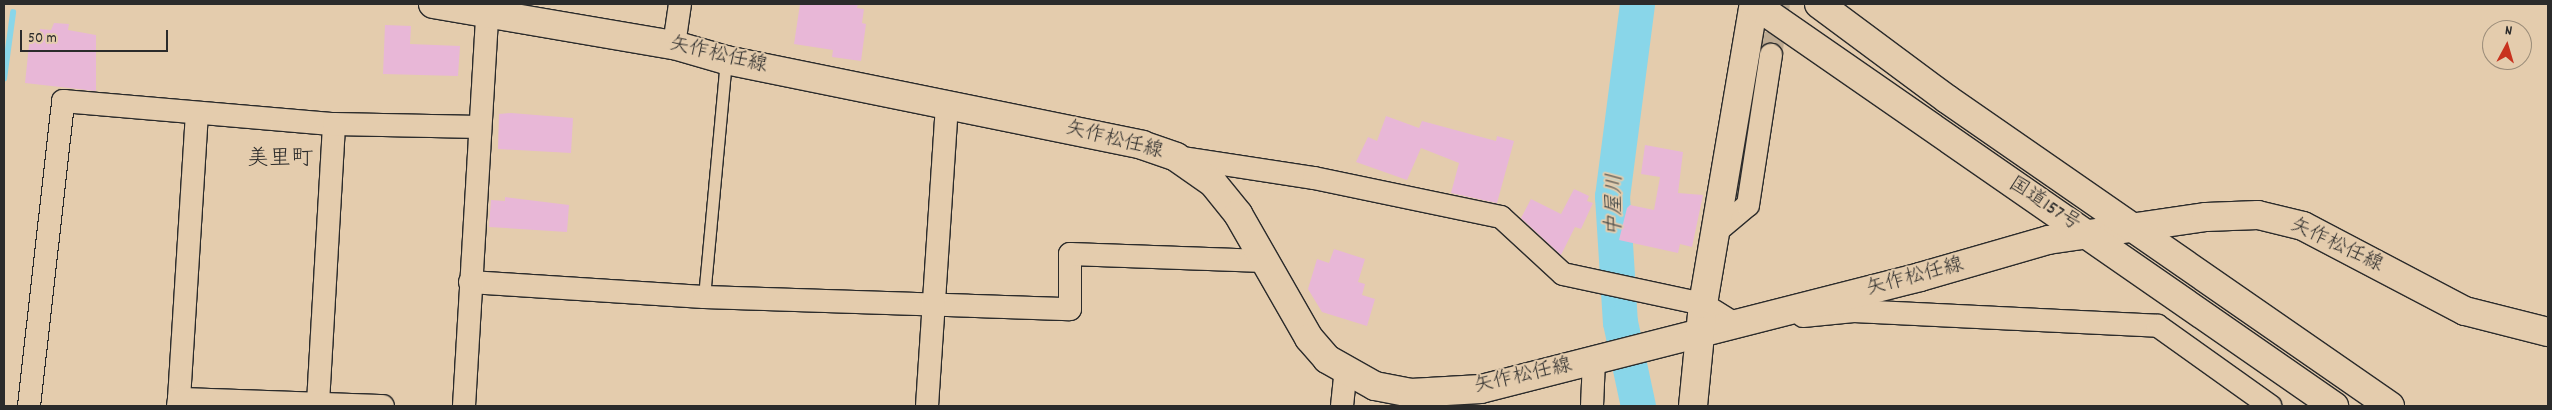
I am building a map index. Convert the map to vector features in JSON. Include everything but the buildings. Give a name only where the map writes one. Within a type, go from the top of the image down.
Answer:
[{"type":"main road","name":"矢作松任線","points":[[433,4],[674,45],[726,60],[947,103],[1142,145],[1176,156],[1213,182],[1238,214],[1309,338],[1327,359],[1375,386],[1411,393],[1480,398],[1599,359],[1920,277],[2048,240],[2135,229],[2206,217],[2258,215],[2303,226],[2465,312],[2548,332]]},
{"type":"main road","points":[[1693,406],[1702,304],[1717,230],[1754,4]]},
{"type":"main road","name":"国道157号","points":[[1754,4],[1976,160],[2088,234],[2334,406]]},
{"type":"main road","name":"国道157号","points":[[1819,4],[1947,99],[2390,406]]},
{"type":"street","points":[[674,45],[680,4]]},
{"type":"street","points":[[464,406],[487,14]]},
{"type":"street","points":[[1717,230],[1748,205],[1771,55]]},
{"type":"street","points":[[29,406],[63,101],[197,114],[334,124],[480,127]]},
{"type":"street","points":[[927,406],[947,103]]},
{"type":"street","points":[[197,114],[178,403],[318,403],[383,406]]},
{"type":"street","points":[[318,403],[334,124]]},
{"type":"street","points":[[1176,156],[1314,178],[1501,217],[1563,274],[1702,304],[1734,323],[1854,311],[2158,326],[2270,406]]},
{"type":"street","points":[[470,282],[704,297],[1070,310],[1070,254],[1264,260]]},
{"type":"street","points":[[1592,406],[1599,359]]},
{"type":"street","points":[[1342,406],[1346,369]]},
{"type":"lane","points":[[704,297],[726,60]]},
{"type":"waterway","name":"中屋川","points":[[1637,4],[1612,196],[1620,322],[1638,406]]},
{"type":"waterway","points":[[4,79],[13,13]]},
{"type":"tunnel","points":[[1771,55],[1779,4]]},
{"type":"district","name":"美里町","points":[[280,160]]}]
